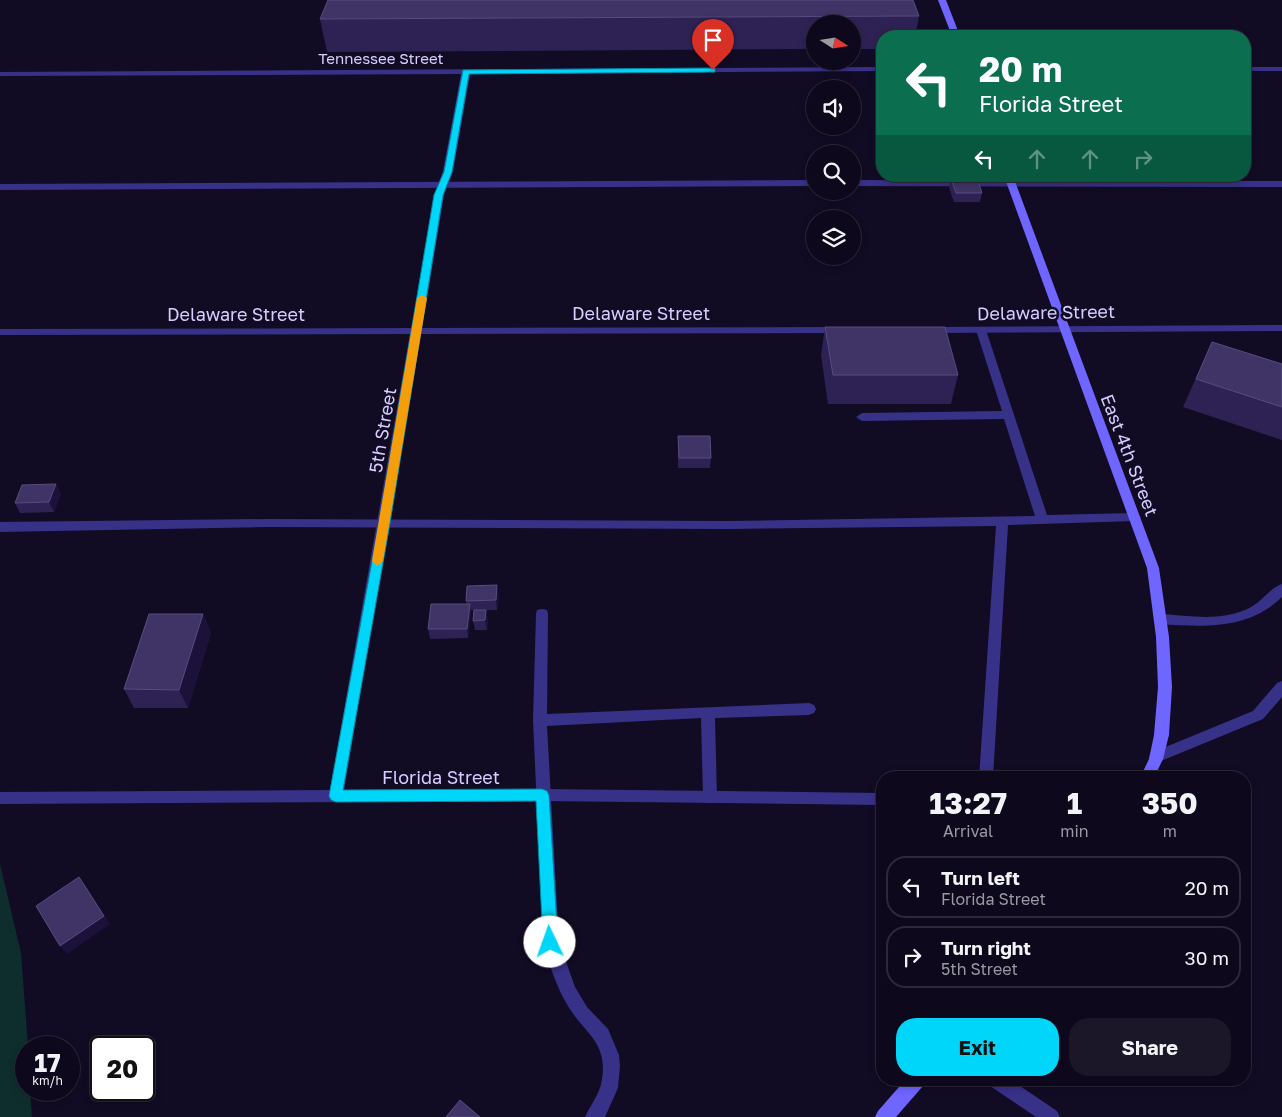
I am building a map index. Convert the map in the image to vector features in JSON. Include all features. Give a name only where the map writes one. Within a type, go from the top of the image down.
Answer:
[{"type":"main road","points":[[942,0],[954,30]]},
{"type":"main road","name":"East 4th Street","points":[[1010,182],[1153,568],[1162,619],[1164,710],[1156,757],[1150,771]]},
{"type":"main road","points":[[884,1117],[912,1086]]},
{"type":"street","name":"Tennessee Street","points":[[0,74],[876,69]]},
{"type":"street","points":[[1251,69],[1282,69]]},
{"type":"street","name":"5th Street","points":[[336,796],[417,331],[438,195],[448,172],[466,71]]},
{"type":"street","points":[[861,183],[904,182]]},
{"type":"street","points":[[1146,182],[1282,184]]},
{"type":"street","points":[[0,186],[443,186],[806,183]]},
{"type":"street","name":"Delaware Street","points":[[921,330],[1282,328]]},
{"type":"street","name":"Delaware Street","points":[[0,332],[852,330]]},
{"type":"street","points":[[981,330],[1042,520]]},
{"type":"street","points":[[862,417],[1008,415]]},
{"type":"street","points":[[0,527],[267,523],[728,525],[1135,517]]},
{"type":"street","points":[[986,771],[1002,521]]},
{"type":"street","points":[[1162,619],[1214,623],[1241,619],[1276,597],[1282,590]]},
{"type":"street","points":[[542,614],[540,720],[550,942],[560,978],[580,1011],[603,1036],[612,1062],[609,1090],[594,1117]]},
{"type":"street","points":[[1156,757],[1258,715],[1282,687]]},
{"type":"street","points":[[540,720],[810,709]]},
{"type":"street","points":[[708,712],[710,797]]},
{"type":"street","name":"Florida Street","points":[[0,798],[542,795],[876,799]]},
{"type":"street","points":[[1005,1086],[1051,1117]]},
{"type":"green space","points":[[0,864],[21,953],[27,1036],[15,1036],[15,1101],[31,1101],[32,1117],[0,1117]]},
{"type":"building","points":[[328,0],[913,0],[919,16],[806,15],[806,17],[320,19]]},
{"type":"building","points":[[952,182],[978,182],[982,193],[956,193]]},
{"type":"building","points":[[825,327],[945,327],[958,375],[833,375]]},
{"type":"building","points":[[1212,342],[1282,364],[1282,407],[1196,379]]},
{"type":"building","points":[[678,436],[710,436],[711,458],[679,458]]},
{"type":"building","points":[[56,484],[49,502],[15,503],[22,485]]},
{"type":"building","points":[[497,585],[496,600],[466,601],[467,586]]},
{"type":"building","points":[[431,604],[470,604],[467,629],[428,629]]},
{"type":"building","points":[[474,610],[486,610],[485,620],[473,621]]},
{"type":"building","points":[[149,614],[203,614],[179,690],[124,689]]},
{"type":"building","points":[[79,877],[104,916],[60,946],[36,906]]},
{"type":"building","points":[[460,1100],[480,1117],[446,1117]]},
{"type":"slow traffic","points":[[377,561],[422,298]]},
{"type":"route","points":[[550,942],[542,795],[336,796],[417,331],[438,195],[448,172],[466,71],[713,70]]}]
